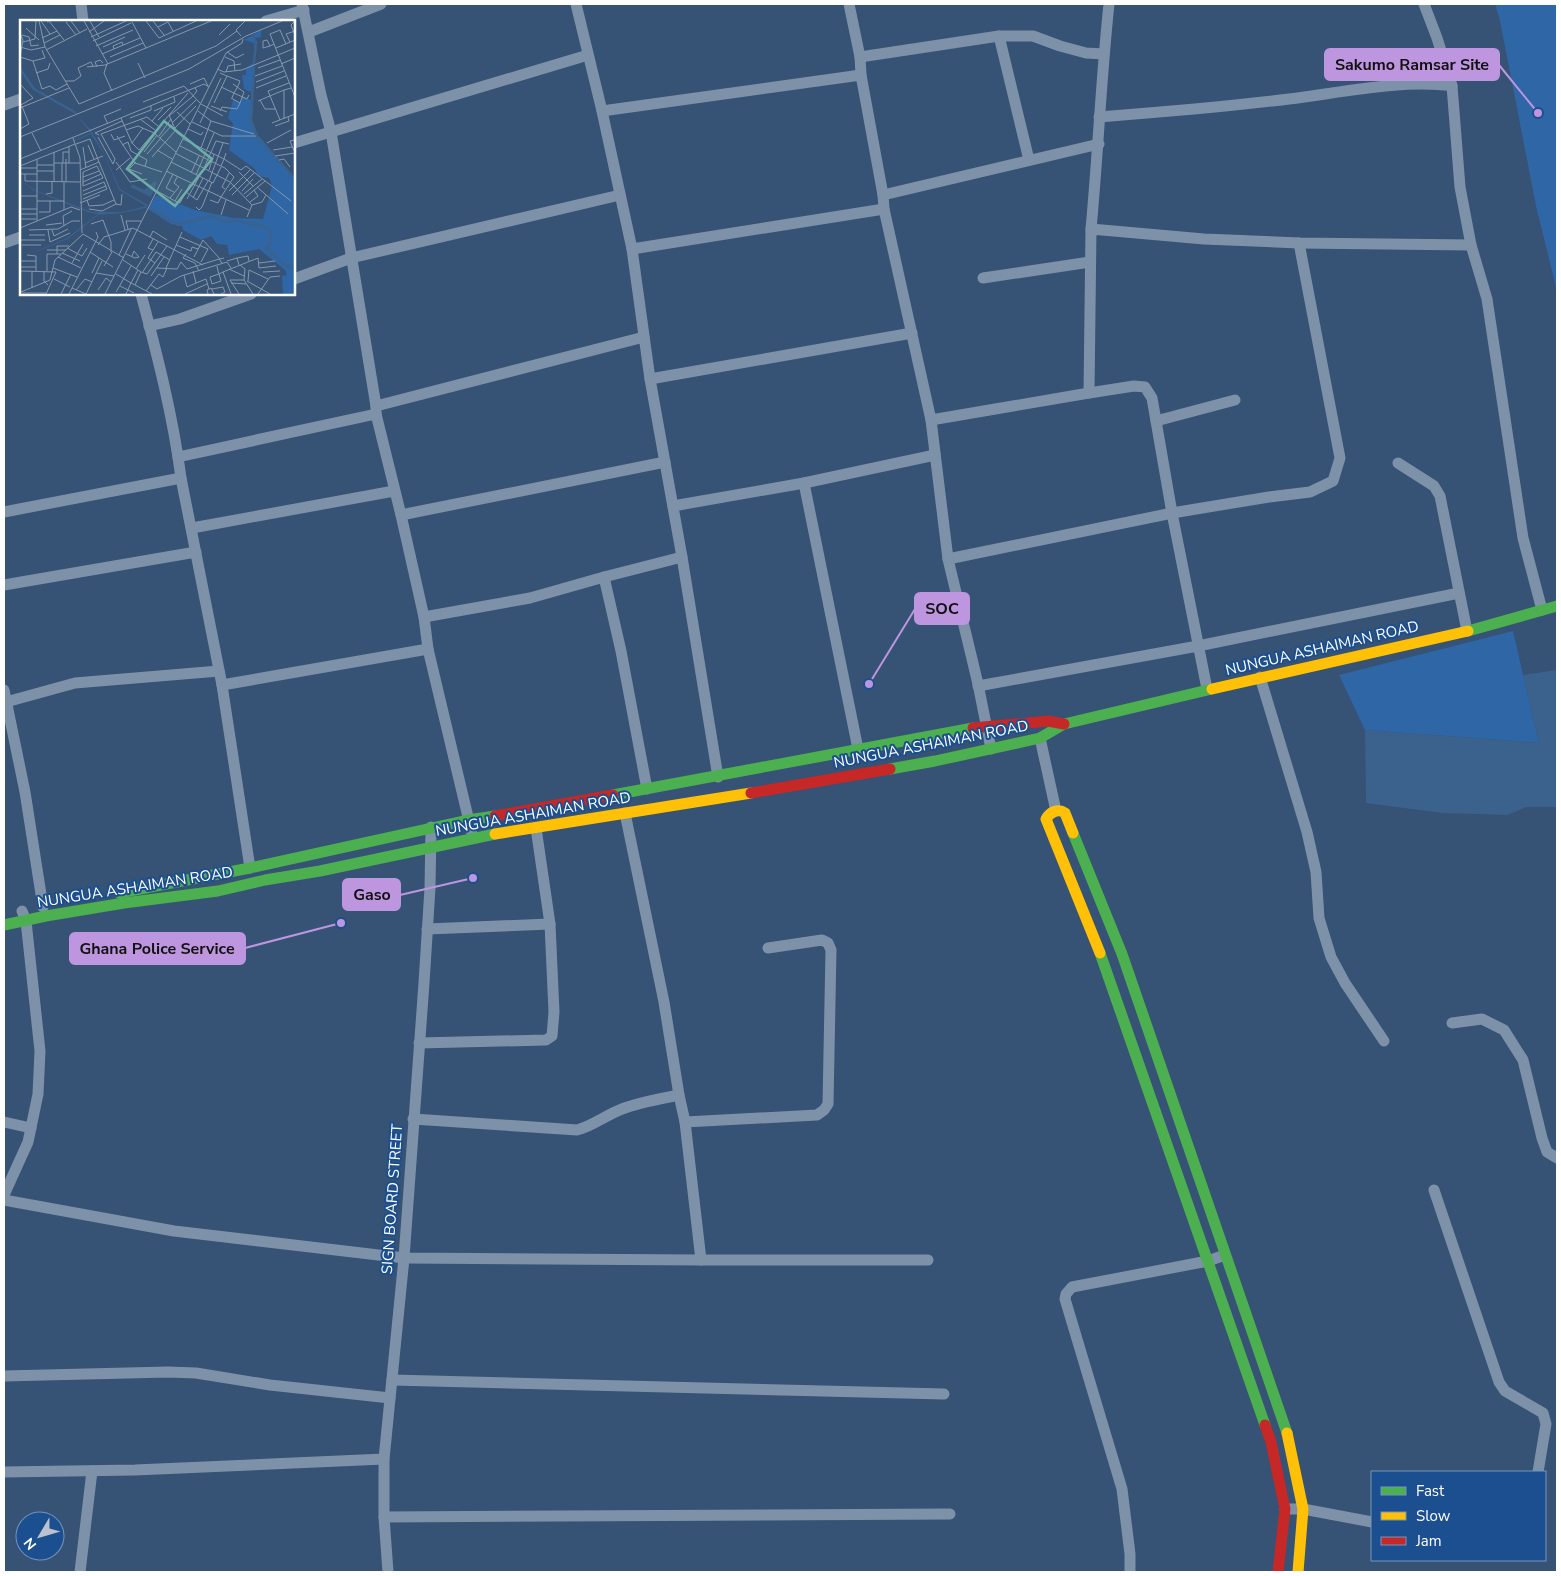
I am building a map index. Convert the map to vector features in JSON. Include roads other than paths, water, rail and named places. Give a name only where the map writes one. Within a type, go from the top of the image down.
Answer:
[{"type":"main road","name":"NUNGUA ASHAIMAN ROAD","points":[[4,914],[24,916],[218,891],[473,838],[935,761],[1040,738],[1064,724],[1260,677],[1467,631],[1557,606]]},
{"type":"main road","name":"NUNGUA ASHAIMAN ROAD","points":[[4,925],[43,907],[250,868],[431,827],[570,804],[987,726],[1048,721],[1064,724]]},
{"type":"main road","points":[[1278,1572],[1284,1509],[1280,1480],[1271,1442],[1103,960],[1046,819],[1048,815],[1056,811],[1062,810],[1065,813],[1122,954],[1288,1436],[1303,1509],[1298,1572]]},
{"type":"street","points":[[81,4],[83,20]]},
{"type":"street","points":[[309,32],[381,4]]},
{"type":"street","points":[[576,4],[602,111],[632,249],[650,379],[682,557],[718,777]]},
{"type":"street","points":[[849,4],[860,57],[861,75],[884,209],[931,420],[948,559],[991,749]]},
{"type":"street","points":[[1089,393],[1091,229],[1109,4]]},
{"type":"street","points":[[1424,4],[1438,38],[1452,86],[1460,187],[1471,245],[1486,299],[1523,538],[1542,610]]},
{"type":"street","points":[[269,20],[303,7],[321,95],[331,132],[376,410],[424,617],[428,649],[473,838]]},
{"type":"street","points":[[860,57],[999,36],[1032,36],[1086,53],[1104,54]]},
{"type":"street","points":[[999,36],[1029,160]]},
{"type":"street","points":[[295,143],[588,55]]},
{"type":"street","points":[[602,111],[861,75]]},
{"type":"street","points":[[1099,117],[1242,105],[1386,87],[1432,84],[1452,86]]},
{"type":"street","points":[[4,105],[20,99]]},
{"type":"street","points":[[883,195],[1099,144]]},
{"type":"street","points":[[295,279],[351,258],[620,195]]},
{"type":"street","points":[[632,249],[884,209]]},
{"type":"street","points":[[1091,229],[1204,239],[1299,243],[1471,245]]},
{"type":"street","points":[[4,242],[20,237]]},
{"type":"street","points":[[948,559],[1172,513],[1310,492],[1333,481],[1340,458],[1299,243]]},
{"type":"street","points":[[984,278],[1090,262]]},
{"type":"street","points":[[141,295],[178,458],[222,685],[250,868]]},
{"type":"street","points":[[149,326],[180,319],[248,295]]},
{"type":"street","points":[[650,379],[912,333]]},
{"type":"street","points":[[178,458],[376,410],[644,337]]},
{"type":"street","points":[[931,420],[1134,386],[1145,387],[1152,398],[1172,513],[1208,689]]},
{"type":"street","points":[[1156,421],[1235,400]]},
{"type":"street","points":[[673,506],[804,483],[935,455]]},
{"type":"street","points":[[401,515],[665,462]]},
{"type":"street","points":[[1398,463],[1422,476],[1434,486],[1440,496],[1467,631]]},
{"type":"street","points":[[4,512],[181,478]]},
{"type":"street","points":[[804,483],[858,749]]},
{"type":"street","points":[[192,528],[394,491]]},
{"type":"street","points":[[4,584],[196,552]]},
{"type":"street","points":[[424,617],[530,598],[604,576],[682,557]]},
{"type":"street","points":[[604,576],[622,651],[647,789]]},
{"type":"street","points":[[978,686],[1198,646],[1459,593]]},
{"type":"street","points":[[222,685],[428,649]]},
{"type":"street","points":[[6,702],[75,683],[218,671]]},
{"type":"street","points":[[1260,677],[1307,832],[1316,872],[1319,918],[1331,957],[1345,982],[1384,1041]]},
{"type":"street","points":[[4,690],[25,792],[43,907]]},
{"type":"street","points":[[1040,738],[1056,811]]},
{"type":"street","points":[[625,813],[664,1002],[685,1122],[701,1260]]},
{"type":"street","name":"SIGN BOARD STREET","points":[[388,1572],[384,1517],[384,1459],[404,1258],[427,929],[431,827]]},
{"type":"street","points":[[419,1043],[546,1040],[552,1036],[554,1003],[550,924],[536,828]]},
{"type":"street","points":[[4,1195],[28,1142],[38,1094],[40,1051],[24,916]]},
{"type":"street","points":[[427,929],[550,924]]},
{"type":"street","points":[[685,1122],[817,1115],[828,1104],[831,950],[828,943],[822,940],[768,948]]},
{"type":"street","points":[[1103,960],[1122,954]]},
{"type":"street","points":[[1452,1023],[1482,1019],[1504,1030],[1523,1060],[1542,1138],[1548,1152],[1557,1158]]},
{"type":"street","points":[[413,1119],[577,1130],[590,1127],[607,1115],[624,1108],[679,1095]]},
{"type":"street","points":[[4,1122],[31,1128]]},
{"type":"street","points":[[1434,1190],[1499,1382],[1505,1391],[1544,1413],[1546,1424],[1538,1471]]},
{"type":"street","points":[[4,1200],[174,1231],[404,1258],[928,1260]]},
{"type":"street","points":[[1130,1572],[1130,1554],[1122,1489],[1066,1294],[1072,1287],[1226,1256]]},
{"type":"street","points":[[4,1376],[177,1372],[270,1385],[390,1398]]},
{"type":"street","points":[[392,1380],[944,1394]]},
{"type":"street","points":[[4,1472],[92,1471],[384,1459]]},
{"type":"street","points":[[80,1572],[92,1471]]},
{"type":"street","points":[[1284,1509],[1303,1509],[1371,1522]]},
{"type":"street","points":[[384,1517],[950,1514]]},
{"type":"place","name":"Sakumo Ramsar Site","points":[[1538,113]]},
{"type":"place","name":"SOC","points":[[869,684]]},
{"type":"place","name":"Gaso","points":[[473,878]]},
{"type":"place","name":"Ghana Police Service","points":[[341,923]]}]
